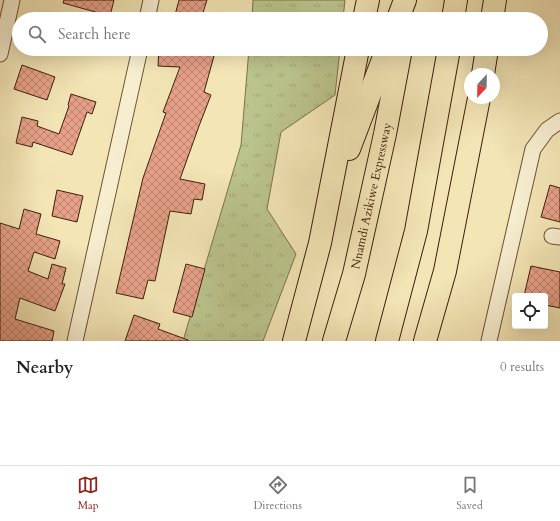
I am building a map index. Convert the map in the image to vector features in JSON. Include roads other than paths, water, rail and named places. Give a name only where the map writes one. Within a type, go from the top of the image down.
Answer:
[{"type":"highway","points":[[365,12],[368,0]]},
{"type":"highway","points":[[401,12],[405,0]]},
{"type":"highway","points":[[407,12],[410,0]]},
{"type":"highway","points":[[454,12],[456,0]]},
{"type":"highway","points":[[489,0],[491,12]]},
{"type":"highway","points":[[493,12],[495,0]]},
{"type":"highway","points":[[294,341],[320,243],[357,56]]},
{"type":"highway","points":[[326,209],[384,56]]},
{"type":"highway","name":"Nnamdi Azikiwe Expressway","points":[[334,341],[356,266],[385,134],[400,56]]},
{"type":"highway","points":[[387,341],[416,231],[448,56]]},
{"type":"highway","points":[[484,68],[486,56]]},
{"type":"highway","points":[[425,341],[445,271],[478,104]]},
{"type":"street","points":[[0,54],[12,0]]},
{"type":"street","points":[[148,12],[151,0]]},
{"type":"street","points":[[74,341],[138,56]]},
{"type":"street","points":[[489,341],[533,149],[547,130],[560,121]]}]
